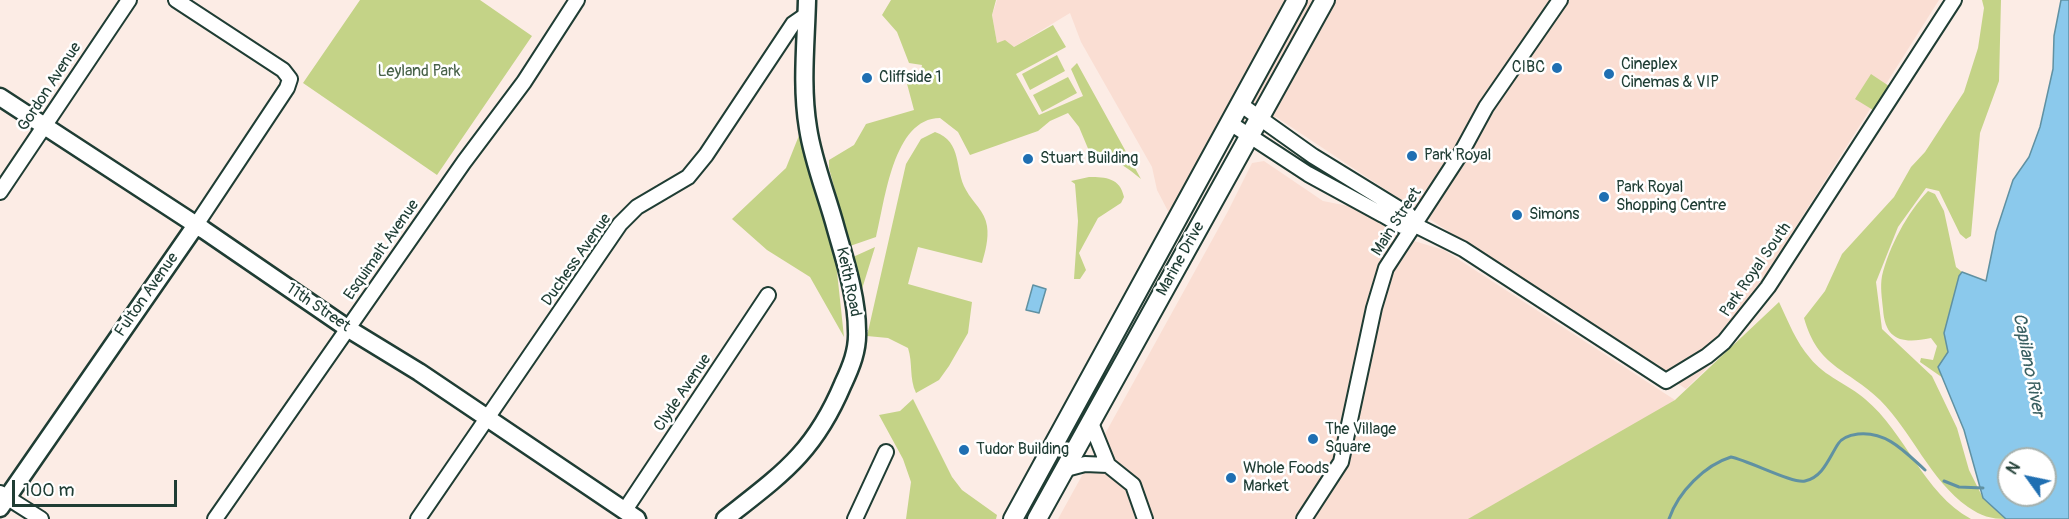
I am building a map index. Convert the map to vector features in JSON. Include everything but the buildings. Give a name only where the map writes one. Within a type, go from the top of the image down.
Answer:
[{"type":"main road","name":"Marine Drive","points":[[1012,519],[1297,0]]},
{"type":"main road","name":"Marine Drive","points":[[1037,519],[1324,0]]},
{"type":"street","name":"Gordon Avenue","points":[[0,192],[129,0]]},
{"type":"street","name":"Fulton Avenue","points":[[2,499],[244,155],[290,79],[283,70],[176,0]]},
{"type":"street","name":"Esquimalt Avenue","points":[[215,519],[464,162],[524,82],[577,0]]},
{"type":"street","name":"Main Street","points":[[1304,519],[1341,462],[1382,279],[1461,153],[1486,107],[1560,0]]},
{"type":"street","name":"Park Royal South","points":[[1230,123],[1308,174],[1402,226],[1415,225],[1463,249],[1666,381],[1707,356],[1724,342],[1768,287],[1954,0]]},
{"type":"street","name":"Duchess Avenue","points":[[418,519],[620,224],[637,207],[688,177],[706,155],[806,8]]},
{"type":"street","name":"Keith Road","points":[[725,519],[804,453],[820,431],[833,407],[856,352],[857,331],[850,283],[808,129],[805,83],[806,8]]},
{"type":"street","name":"11th Street","points":[[0,97],[196,225],[347,328],[488,418],[631,515]]},
{"type":"street","name":"Park Royal South","points":[[1239,105],[1313,156],[1409,215],[1415,225]]},
{"type":"street","name":"Clyde Avenue","points":[[631,515],[768,295]]},
{"type":"street","points":[[1091,423],[1108,465],[1132,485],[1145,519]]},
{"type":"street","points":[[855,519],[886,453]]},
{"type":"street","points":[[1065,469],[1085,464],[1108,465]]},
{"type":"street","points":[[2,499],[41,519]]},
{"type":"shaded area","name":"Park Royal Shopping Centre","points":[[997,0],[1939,0],[1706,369],[1686,389],[1276,117],[1215,136],[1169,213],[1157,190],[1152,167],[1081,42],[1070,13],[1014,47],[997,43],[992,15]]},
{"type":"shaded area","points":[[1264,161],[1323,201],[1358,208],[1414,241],[1444,250],[1675,400],[1500,519],[1058,519],[1227,213],[1252,163]]},
{"type":"green space","name":"Leyland Park","points":[[360,0],[480,0],[532,36],[437,175],[303,83]]},
{"type":"green space","points":[[891,0],[996,0],[992,15],[997,43],[1005,40],[1014,47],[1053,25],[1066,47],[1016,74],[1039,115],[1083,96],[1071,69],[1077,63],[1141,179],[1112,160],[1092,158],[1079,127],[1068,113],[1050,121],[1038,131],[970,155],[958,132],[940,118],[924,122],[911,132],[901,146],[888,184],[876,237],[850,246],[829,168],[829,160],[854,145],[866,124],[914,110],[906,80],[920,76],[922,65],[909,63],[897,32],[882,15]]},
{"type":"green space","points":[[1982,0],[2001,0],[1999,81],[1980,133],[1971,236],[1966,239],[1960,234],[1939,191],[1926,188],[1898,227],[1876,282],[1882,329],[1932,376],[1957,428],[1969,470],[1983,498],[2006,519],[1982,515],[1955,496],[1932,470],[1902,426],[1880,400],[1825,357],[1810,335],[1804,318],[1825,291],[1842,254],[1894,197],[1911,167],[1925,152],[1964,92],[1978,48],[1984,8]]},
{"type":"green space","points":[[1057,55],[1065,71],[1030,90],[1022,74]]},
{"type":"green space","points":[[1871,74],[1889,86],[1873,110],[1855,99]]},
{"type":"green space","points":[[1068,77],[1077,93],[1042,112],[1033,95]]},
{"type":"green space","points":[[935,132],[950,142],[954,149],[962,182],[984,216],[987,236],[982,263],[918,247],[908,284],[972,302],[968,333],[949,366],[939,380],[916,393],[912,382],[908,348],[888,338],[867,336],[906,164],[921,139]]},
{"type":"green space","points":[[800,133],[835,253],[844,337],[810,277],[767,250],[732,219],[786,168]]},
{"type":"green space","points":[[1101,177],[1116,182],[1124,197],[1121,203],[1098,218],[1079,253],[1086,270],[1080,279],[1074,279],[1078,221],[1075,184],[1071,181]]},
{"type":"green space","points":[[1928,191],[1935,194],[1944,211],[1956,267],[1962,272],[1944,333],[1948,352],[1938,367],[1943,378],[1920,362],[1921,358],[1933,360],[1937,346],[1931,338],[1904,340],[1897,338],[1887,328],[1881,292],[1882,276],[1894,242],[1913,209]]},
{"type":"green space","points":[[875,247],[862,289],[860,292],[853,257]]},
{"type":"green space","points":[[1779,302],[1796,338],[1816,365],[1865,399],[1892,428],[1940,494],[1954,508],[1971,519],[1468,519],[1675,400]]},
{"type":"green space","points":[[913,399],[952,477],[962,490],[997,515],[996,519],[906,519],[911,482],[903,459],[879,415],[900,411]]},
{"type":"water","name":"Capilano River","points":[[2061,0],[2069,0],[2069,519],[2006,519],[1983,498],[1964,430],[1938,367],[1948,352],[1944,333],[1959,276],[1962,272],[1986,281],[1996,232],[2013,180],[2029,157],[2040,127],[2053,69],[2054,36]]},
{"type":"water","points":[[1033,285],[1046,289],[1039,313],[1026,310]]},
{"type":"waterway","points":[[1669,519],[1679,499],[1694,481],[1712,466],[1731,457],[1791,479],[1805,481],[1821,471],[1842,440],[1852,435],[1868,434],[1887,439],[1895,444],[1925,470]]},
{"type":"waterway","points":[[1944,481],[1959,487],[1983,488]]},
{"type":"place","name":"CIBC","points":[[1557,68]]},
{"type":"place","name":"Cineplex Cinemas & VIP","points":[[1609,74]]},
{"type":"place","name":"Cliffside 1","points":[[867,78]]},
{"type":"place","name":"Park Royal","points":[[1412,156]]},
{"type":"place","name":"Stuart Building","points":[[1028,159]]},
{"type":"place","name":"Park Royal Shopping Centre","points":[[1604,197]]},
{"type":"place","name":"Simons","points":[[1517,215]]},
{"type":"place","name":"The Village Square","points":[[1313,439]]},
{"type":"place","name":"Tudor Building","points":[[964,450]]},
{"type":"place","name":"Whole Foods Market","points":[[1231,478]]}]
